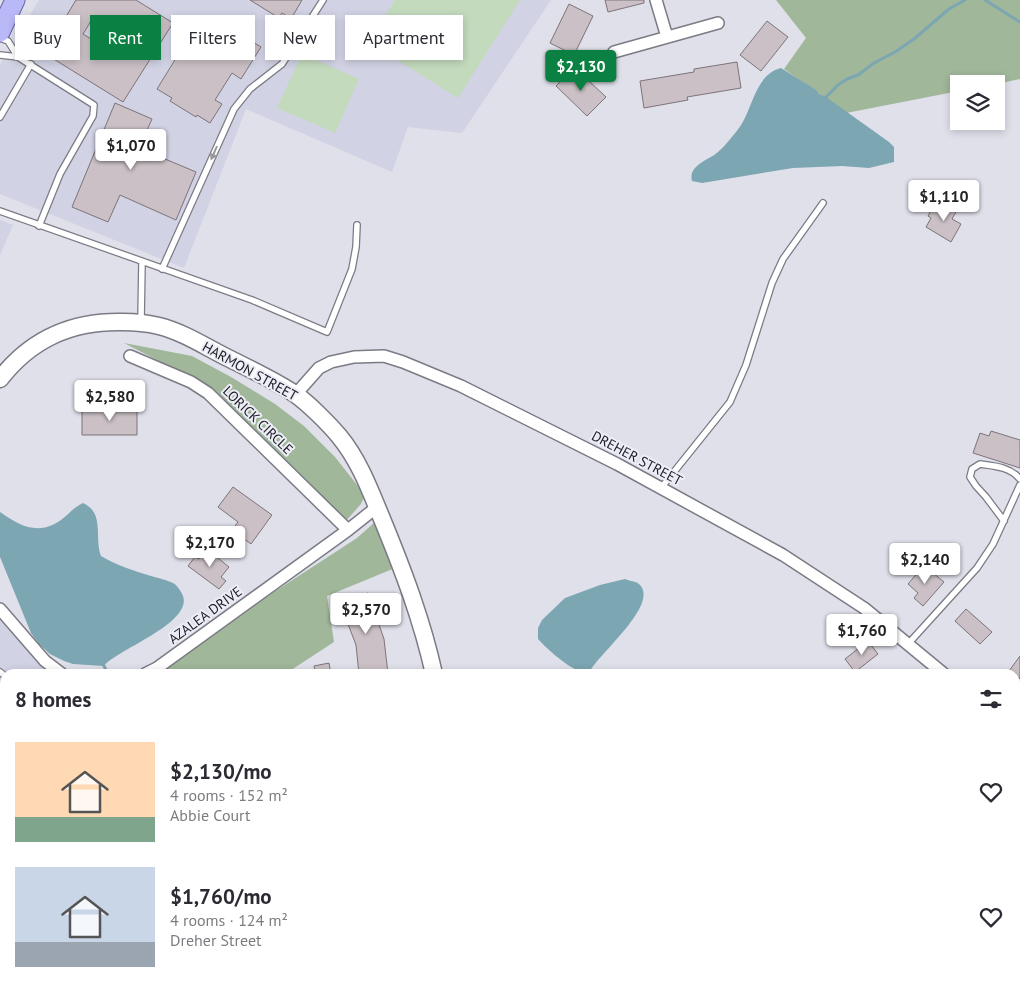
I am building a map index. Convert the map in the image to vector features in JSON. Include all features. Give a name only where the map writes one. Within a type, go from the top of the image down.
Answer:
[{"type":"main road","points":[[0,32],[15,0]]},
{"type":"street","points":[[656,0],[667,37]]},
{"type":"street","points":[[614,52],[718,23]]},
{"type":"street","name":"HARMON STREET","points":[[0,379],[25,352],[43,340],[61,332],[82,325],[102,322],[141,322],[160,326],[186,337],[296,394],[339,436],[360,466],[418,613],[433,669]]},
{"type":"street","name":"LORICK CIRCLE","points":[[130,356],[191,382],[208,393],[348,530]]},
{"type":"street","name":"DREHER STREET","points":[[296,394],[319,368],[331,362],[354,357],[384,356],[403,362],[507,408],[661,488],[790,559],[864,608],[938,669]]},
{"type":"street","name":"AZALEA DRIVE","points":[[155,669],[377,507]]},
{"type":"street","points":[[1,613],[45,661],[55,669]]},
{"type":"lane","points":[[162,269],[234,109],[250,90],[282,64],[323,0]]},
{"type":"lane","points":[[0,32],[15,52]]},
{"type":"lane","points":[[0,55],[15,57]]},
{"type":"lane","points":[[24,60],[92,102],[95,111],[60,174],[40,226]]},
{"type":"lane","points":[[0,117],[31,64]]},
{"type":"lane","points":[[661,488],[730,402],[746,364],[772,283],[783,259],[823,203]]},
{"type":"lane","points":[[0,211],[252,300],[327,332],[352,269],[357,226]]},
{"type":"lane","points":[[141,322],[142,262]]},
{"type":"lane","points":[[1004,521],[970,477],[972,469],[980,464],[994,466],[1013,471],[1020,479]]},
{"type":"lane","points":[[908,644],[977,568],[1004,521],[1020,485]]},
{"type":"shaded area","points":[[39,0],[551,0],[462,133],[408,127],[392,172],[246,109],[184,268],[0,194],[0,65],[15,40],[15,60],[80,60],[80,15],[30,15]]},
{"type":"shaded area","points":[[781,68],[816,90],[819,94],[889,142],[894,147],[894,162],[869,168],[842,166],[793,168],[702,183],[692,181],[693,171],[696,167],[721,150],[742,124],[759,86],[765,78]]},
{"type":"shaded area","points":[[0,220],[13,225],[0,255]]},
{"type":"shaded area","points":[[83,503],[90,507],[97,519],[101,556],[125,568],[173,583],[181,592],[184,603],[179,613],[168,624],[104,666],[73,664],[64,661],[50,654],[39,644],[31,633],[0,557],[0,512],[22,525],[37,528],[53,525]]},
{"type":"shaded area","points":[[625,579],[636,582],[643,593],[642,604],[625,629],[592,669],[575,669],[554,655],[538,639],[538,628],[542,620],[565,598],[600,585]]},
{"type":"shaded area","points":[[0,611],[57,669],[0,669]]},
{"type":"green space","points":[[395,0],[520,0],[458,98],[397,60],[463,60],[463,15],[385,15]]},
{"type":"green space","points":[[776,0],[1020,0],[1020,79],[1005,82],[1005,75],[950,75],[950,93],[846,113],[784,69],[806,38]]},
{"type":"green space","points":[[299,60],[316,60],[359,79],[335,133],[277,108]]},
{"type":"green space","points":[[124,343],[192,356],[275,404],[304,426],[335,457],[365,495],[361,504],[345,522],[196,380]]},
{"type":"green space","points":[[375,522],[395,568],[327,596],[334,642],[293,669],[155,669],[157,668],[357,538]]},
{"type":"building","points":[[76,0],[136,0],[160,15],[90,15],[90,23],[83,34],[90,38],[90,60],[150,60],[123,102],[55,60],[80,60],[80,15],[67,15]]},
{"type":"building","points":[[250,0],[302,0],[293,15],[282,13],[281,15],[274,15]]},
{"type":"building","points":[[605,0],[644,0],[644,3],[608,12]]},
{"type":"building","points":[[569,4],[593,16],[574,55],[550,43]]},
{"type":"building","points":[[161,16],[171,22],[171,26],[161,42]]},
{"type":"building","points":[[767,21],[788,37],[761,71],[740,55]]},
{"type":"building","points":[[255,43],[261,47],[255,57]]},
{"type":"building","points":[[175,60],[253,60],[241,79],[232,73],[215,100],[222,104],[210,123],[170,101],[172,98],[157,89]]},
{"type":"building","points":[[737,62],[741,88],[687,97],[688,100],[644,108],[640,81],[694,72],[694,69]]},
{"type":"building","points":[[574,67],[606,97],[587,116],[556,86]]},
{"type":"building","points":[[115,103],[152,119],[139,148],[196,172],[176,220],[120,195],[108,222],[72,207]]},
{"type":"building","points":[[944,203],[957,210],[952,219],[961,224],[951,242],[926,227],[931,218],[928,216],[934,205],[940,209]]},
{"type":"building","points":[[82,409],[137,409],[137,435],[82,435]]},
{"type":"building","points":[[991,431],[1020,440],[1020,468],[973,453],[980,433],[989,436]]},
{"type":"building","points":[[233,487],[272,515],[251,544],[232,530],[238,522],[218,507]]},
{"type":"building","points":[[207,549],[229,567],[221,577],[226,581],[219,589],[188,566],[195,557],[199,559]]},
{"type":"building","points":[[927,568],[944,582],[923,606],[914,598],[918,593],[908,584],[920,570],[923,572]]},
{"type":"building","points":[[368,593],[384,639],[387,669],[358,669],[356,645],[340,603]]},
{"type":"building","points":[[966,609],[992,632],[980,644],[955,621]]},
{"type":"building","points":[[868,641],[878,654],[859,669],[853,669],[845,659]]},
{"type":"building","points":[[1020,656],[1020,669],[1010,669]]},
{"type":"building","points":[[329,663],[330,669],[315,669],[314,666]]},
{"type":"waterway","points":[[826,97],[838,85],[895,52],[914,39],[949,9],[965,0]]},
{"type":"waterway","points":[[985,0],[1020,22]]}]
